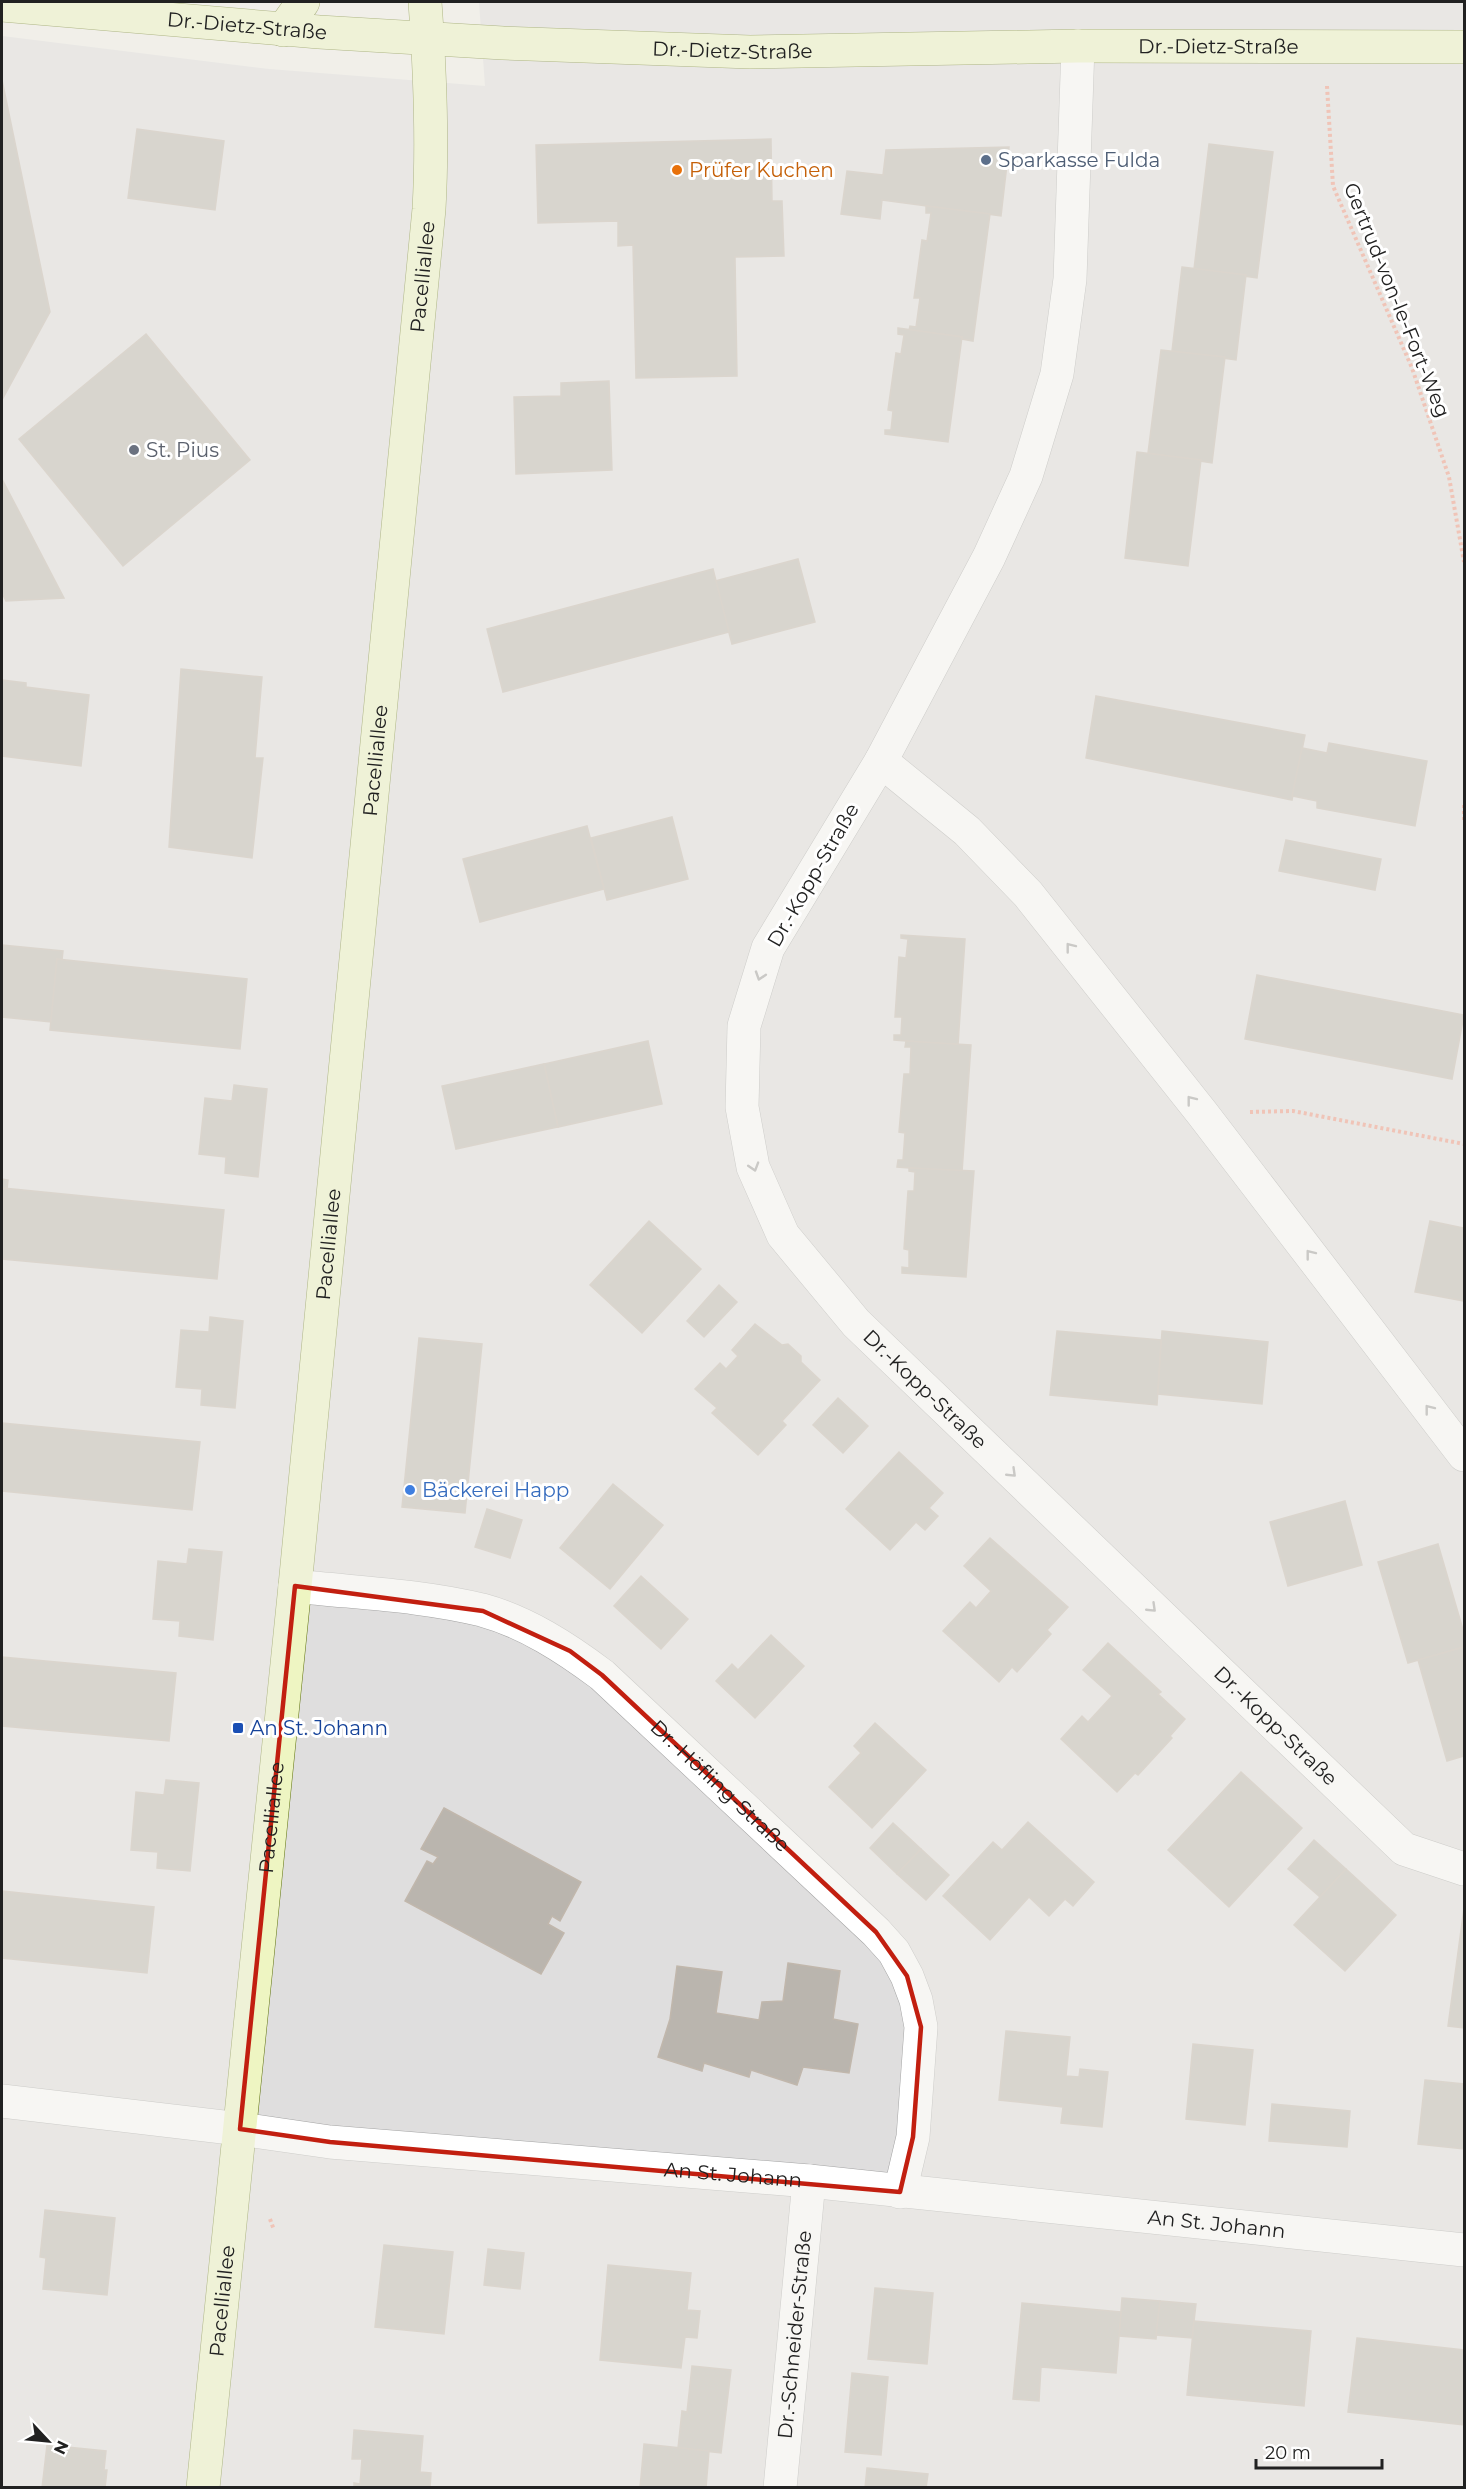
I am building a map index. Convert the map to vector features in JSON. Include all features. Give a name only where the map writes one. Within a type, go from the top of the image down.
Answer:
[{"type":"main road","points":[[283,30],[303,2]]},
{"type":"main road","name":"Pacelliallee","points":[[203,2487],[295,1586],[429,209],[431,84],[425,2]]},
{"type":"main road","name":"Dr.-Dietz-Straße","points":[[2,5],[283,30],[750,52],[1078,46],[1464,47]]},
{"type":"street","name":"Dr.-Kopp-Straße","points":[[1078,46],[1070,279],[1057,374],[1026,476],[989,557],[881,760],[768,948],[744,1026],[741,1107],[753,1167],[783,1235],[856,1323],[1404,1849],[1464,1869]]},
{"type":"street","points":[[881,760],[967,831],[1028,894],[1202,1113],[1464,1455]]},
{"type":"street","name":"Dr.-Höfling-Straße","points":[[295,1586],[430,1600],[483,1611],[533,1631],[570,1651],[602,1675],[876,1932],[894,1952],[907,1976],[916,2000],[921,2026],[913,2137],[900,2192]]},
{"type":"street","name":"An St. Johann","points":[[2,2101],[330,2142],[809,2181],[1464,2250]]},
{"type":"street","name":"Dr.-Schneider-Straße","points":[[780,2487],[809,2181]]},
{"type":"path","name":"Gertrud-von-le-Fort-Weg","points":[[1338,46],[1326,90],[1333,186],[1412,368],[1449,477],[1464,562]]},
{"type":"path","points":[[1464,805],[1464,820]]},
{"type":"path","points":[[1202,1113],[1293,1111],[1464,1144]]},
{"type":"highlighted area","points":[[295,1586],[483,1611],[570,1651],[602,1675],[876,1932],[907,1976],[921,2027],[913,2137],[900,2192],[330,2142],[240,2129]]},
{"type":"shaded area","points":[[479,2],[1464,2],[1464,2487],[2,2488],[2,36],[269,69],[485,86]]},
{"type":"building","points":[[2,80],[50,312],[2,400]]},
{"type":"building","points":[[137,129],[224,141],[215,210],[128,198]]},
{"type":"building","points":[[771,139],[772,201],[782,201],[784,256],[735,257],[737,376],[636,378],[633,245],[618,246],[618,221],[538,223],[536,145]]},
{"type":"building","points":[[1209,144],[1273,152],[1257,278],[1194,269]]},
{"type":"building","points":[[1009,147],[1001,216],[882,200],[880,219],[841,214],[847,171],[883,175],[886,150]]},
{"type":"building","points":[[926,206],[990,214],[973,341],[962,339],[962,337],[909,330],[910,326],[916,327],[920,298],[914,298],[922,240],[927,241],[931,213],[926,213]]},
{"type":"building","points":[[1182,267],[1246,275],[1236,360],[1172,351]]},
{"type":"building","points":[[898,328],[962,337],[948,442],[885,434],[885,430],[891,430],[893,411],[888,410],[896,353],[901,354],[904,335],[898,334]]},
{"type":"building","name":"St. Pius","points":[[146,334],[250,460],[123,566],[19,439]]},
{"type":"building","points":[[1161,350],[1225,357],[1212,463],[1148,453]]},
{"type":"building","points":[[609,381],[612,470],[516,474],[514,397],[561,396],[561,383]]},
{"type":"building","points":[[1137,452],[1201,460],[1188,566],[1125,558]]},
{"type":"building","points":[[2,479],[64,598],[6,601],[2,593]]},
{"type":"building","points":[[798,559],[815,622],[732,644],[715,581]]},
{"type":"building","points":[[713,569],[729,632],[503,692],[487,629]]},
{"type":"building","points":[[181,669],[262,677],[255,758],[263,758],[252,858],[169,847]]},
{"type":"building","points":[[2,680],[26,683],[26,687],[89,695],[81,766],[2,756]]},
{"type":"building","points":[[1096,696],[1305,735],[1292,800],[1086,758]]},
{"type":"building","points":[[1329,743],[1427,761],[1415,826],[1317,808],[1317,801],[1292,796],[1302,748],[1327,753]]},
{"type":"building","points":[[672,817],[688,879],[607,900],[591,838]]},
{"type":"building","points":[[587,826],[604,889],[480,922],[463,859]]},
{"type":"building","points":[[1286,840],[1381,859],[1375,890],[1279,871]]},
{"type":"building","points":[[901,935],[965,939],[958,1045],[894,1040],[894,1035],[901,1035],[902,1017],[895,1017],[899,957],[906,958],[908,939],[901,938]]},
{"type":"building","points":[[2,945],[63,951],[62,960],[57,959],[51,1022],[2,1017]]},
{"type":"building","points":[[57,959],[247,979],[240,1049],[50,1030]]},
{"type":"building","points":[[1257,975],[1464,1015],[1452,1079],[1245,1039]]},
{"type":"building","points":[[648,1041],[662,1104],[558,1127],[544,1064]]},
{"type":"building","points":[[906,1041],[971,1045],[962,1172],[897,1167],[898,1160],[903,1160],[905,1133],[899,1132],[904,1074],[910,1074],[911,1047],[905,1047]]},
{"type":"building","points":[[544,1064],[558,1127],[456,1149],[442,1086]]},
{"type":"building","points":[[234,1085],[267,1089],[258,1177],[225,1173],[226,1157],[199,1154],[205,1098],[232,1101]]},
{"type":"building","points":[[909,1168],[974,1171],[966,1277],[902,1273],[902,1267],[909,1268],[909,1250],[904,1249],[908,1191],[914,1191],[915,1172],[909,1171]]},
{"type":"building","points":[[2,1179],[8,1180],[7,1189],[3,1188],[2,1199]]},
{"type":"building","points":[[3,1188],[224,1210],[217,1279],[2,1259]]},
{"type":"building","points":[[649,1221],[701,1269],[642,1333],[590,1285]]},
{"type":"building","points":[[1430,1221],[1464,1228],[1464,1301],[1415,1292]]},
{"type":"building","points":[[719,1285],[737,1302],[704,1337],[687,1321]]},
{"type":"building","points":[[210,1317],[243,1321],[235,1408],[201,1405],[202,1389],[176,1387],[181,1330],[209,1332]]},
{"type":"building","points":[[755,1324],[782,1345],[788,1344],[801,1356],[801,1362],[820,1380],[782,1421],[786,1425],[758,1455],[712,1413],[717,1408],[695,1389],[720,1363],[726,1369],[738,1356],[732,1350]]},
{"type":"building","points":[[1057,1331],[1161,1340],[1157,1405],[1050,1395]]},
{"type":"building","points":[[1162,1331],[1268,1342],[1262,1404],[1158,1394]]},
{"type":"building","points":[[419,1338],[482,1344],[465,1513],[402,1507]]},
{"type":"building","points":[[838,1398],[868,1426],[843,1453],[813,1425]]},
{"type":"building","points":[[2,1423],[200,1442],[192,1510],[2,1491]]},
{"type":"building","points":[[899,1452],[943,1493],[929,1508],[938,1516],[925,1530],[916,1522],[890,1550],[846,1509]]},
{"type":"building","points":[[613,1484],[663,1525],[610,1589],[560,1548]]},
{"type":"building","points":[[1345,1501],[1362,1565],[1288,1586],[1270,1522]]},
{"type":"building","points":[[487,1509],[522,1520],[510,1558],[475,1547]]},
{"type":"building","points":[[990,1538],[1068,1607],[1047,1630],[1051,1634],[1017,1672],[1012,1667],[999,1682],[943,1631],[970,1602],[976,1608],[991,1591],[964,1566]]},
{"type":"building","points":[[1438,1544],[1464,1633],[1464,1647],[1408,1663],[1378,1562]]},
{"type":"building","points":[[189,1549],[222,1552],[213,1640],[179,1636],[180,1621],[153,1619],[158,1561],[187,1564]]},
{"type":"building","points":[[641,1576],[688,1619],[661,1649],[614,1606]]},
{"type":"building","points":[[771,1635],[804,1666],[755,1718],[716,1681],[732,1664],[738,1670]]},
{"type":"building","points":[[1108,1643],[1161,1692],[1158,1694],[1185,1719],[1170,1736],[1172,1738],[1138,1775],[1135,1773],[1117,1792],[1061,1739],[1082,1716],[1088,1722],[1112,1696],[1083,1670]]},
{"type":"building","points":[[1464,1647],[1464,1756],[1447,1761],[1418,1660]]},
{"type":"building","points":[[2,1657],[176,1673],[169,1741],[2,1726]]},
{"type":"building","points":[[875,1723],[926,1770],[872,1828],[829,1787],[861,1753],[854,1746]]},
{"type":"building","points":[[1241,1772],[1302,1828],[1229,1907],[1168,1850]]},
{"type":"building","points":[[166,1780],[199,1783],[190,1871],[157,1868],[158,1852],[131,1850],[136,1792],[164,1795]]},
{"type":"building","points":[[444,1808],[581,1882],[560,1921],[552,1916],[548,1924],[564,1933],[541,1974],[405,1901],[427,1861],[433,1864],[438,1857],[421,1849]]},
{"type":"building","points":[[1028,1822],[1094,1882],[1073,1906],[1065,1899],[1049,1916],[1029,1897],[990,1940],[943,1896],[993,1842],[1002,1850]]},
{"type":"building","points":[[893,1823],[921,1849],[897,1874],[870,1848]]},
{"type":"building","points":[[1314,1840],[1346,1869],[1320,1897],[1288,1869]]},
{"type":"building","points":[[921,1849],[949,1875],[926,1900],[897,1874]]},
{"type":"building","points":[[1346,1869],[1396,1915],[1345,1971],[1294,1925]]},
{"type":"building","points":[[2,1891],[154,1907],[147,1973],[2,1958]]},
{"type":"building","points":[[1464,1908],[1464,2028],[1448,2026]]},
{"type":"building","points":[[788,1963],[840,1971],[833,2019],[858,2024],[849,2073],[803,2067],[797,2085],[751,2070],[749,2077],[704,2063],[702,2071],[658,2057],[670,2019],[677,1966],[722,1972],[716,2013],[759,2020],[762,2002],[783,2001]]},
{"type":"building","points":[[1006,2031],[1070,2037],[1066,2076],[1079,2077],[1080,2069],[1108,2072],[1102,2127],[1061,2123],[1063,2107],[999,2100]]},
{"type":"building","points":[[1193,2044],[1253,2050],[1245,2125],[1186,2119]]},
{"type":"building","points":[[1425,2080],[1464,2084],[1464,2149],[1418,2144]]},
{"type":"building","points":[[1272,2104],[1350,2111],[1347,2147],[1269,2141]]},
{"type":"building","points":[[45,2210],[115,2218],[107,2295],[43,2289],[46,2258],[40,2257]]},
{"type":"building","points":[[384,2245],[453,2252],[444,2334],[375,2327]]},
{"type":"building","points":[[488,2249],[524,2253],[520,2289],[484,2285]]},
{"type":"building","points":[[608,2265],[691,2273],[687,2310],[700,2311],[697,2338],[685,2337],[681,2368],[600,2360]]},
{"type":"building","points":[[875,2288],[933,2293],[927,2364],[868,2359]]},
{"type":"building","points":[[1122,2298],[1160,2301],[1156,2339],[1119,2336]]},
{"type":"building","points":[[1160,2301],[1196,2304],[1192,2338],[1156,2335]]},
{"type":"building","points":[[1022,2303],[1121,2312],[1116,2373],[1041,2367],[1039,2401],[1013,2399]]},
{"type":"building","points":[[1194,2321],[1311,2331],[1304,2406],[1187,2395]]},
{"type":"building","points":[[1357,2338],[1464,2350],[1464,2425],[1348,2412]]},
{"type":"building","points":[[692,2366],[731,2370],[721,2453],[678,2448],[682,2411],[687,2412]]},
{"type":"building","points":[[852,2373],[888,2377],[881,2455],[845,2452]]},
{"type":"building","points":[[354,2430],[423,2436],[420,2472],[431,2473],[430,2488],[354,2488],[354,2483],[360,2484],[362,2459],[352,2459]]},
{"type":"building","points":[[644,2444],[709,2451],[706,2488],[640,2488]]},
{"type":"building","points":[[47,2445],[106,2451],[105,2488],[42,2488]]},
{"type":"building","points":[[867,2468],[928,2474],[926,2488],[865,2488]]},
{"type":"place","name":"Sparkasse Fulda","points":[[986,160]]},
{"type":"place","name":"Prüfer Kuchen","points":[[677,170]]},
{"type":"place","name":"St. Pius","points":[[134,450]]},
{"type":"place","name":"Bäckerei Happ","points":[[410,1490]]},
{"type":"place","name":"An St. Johann","points":[[238,1728]]}]
